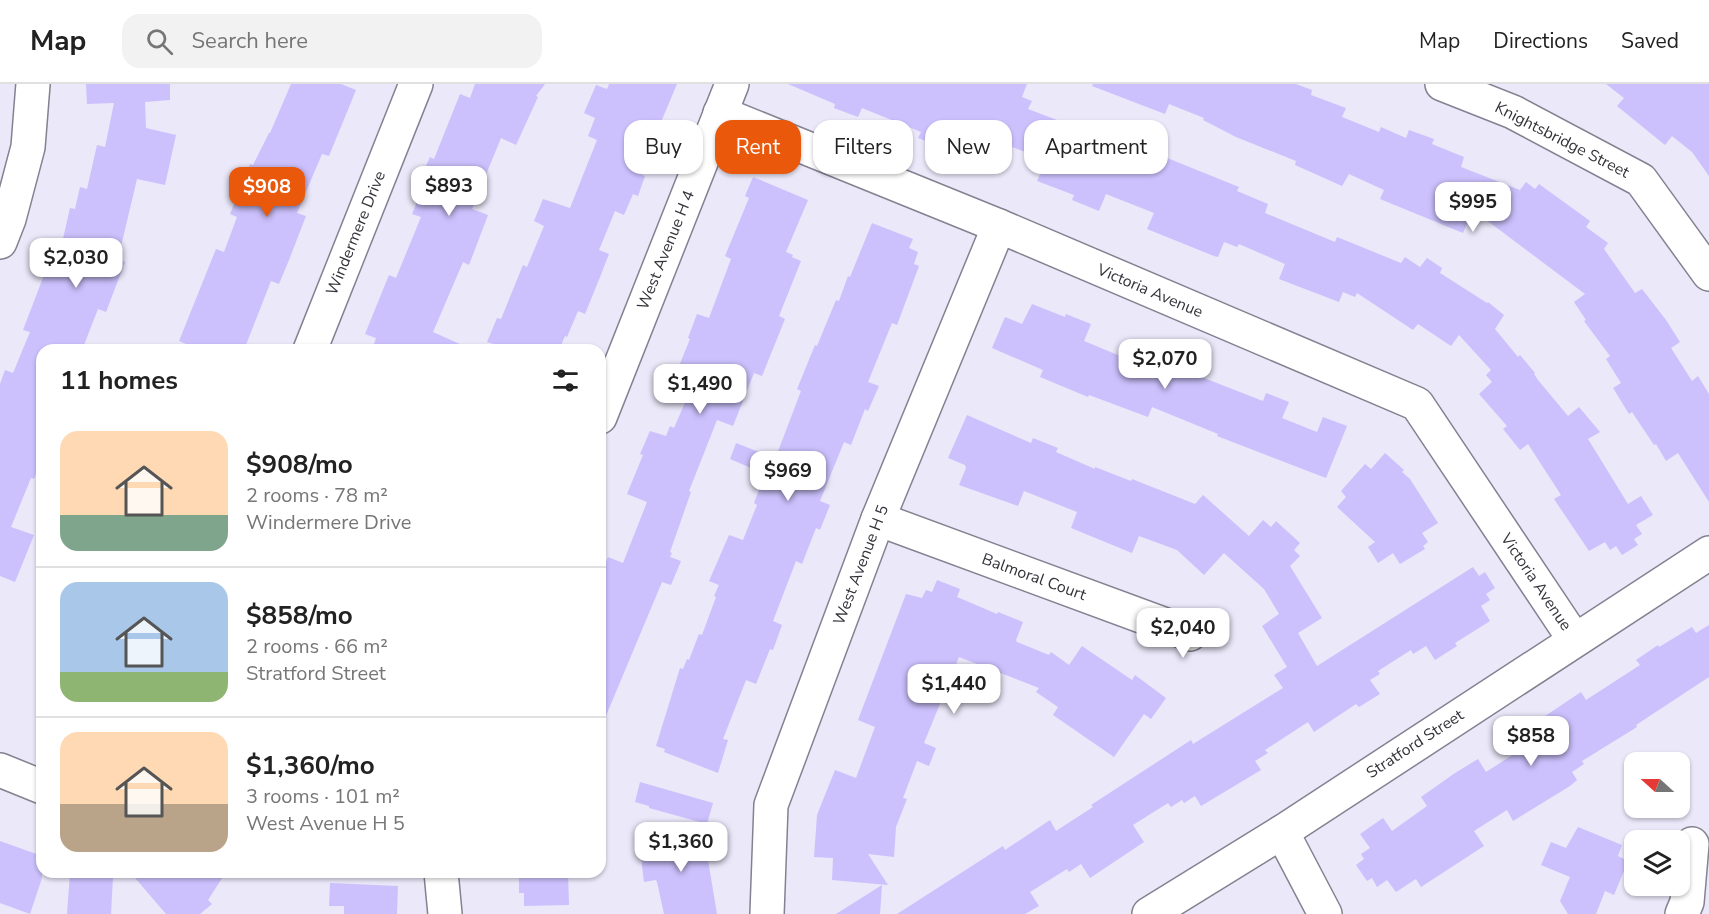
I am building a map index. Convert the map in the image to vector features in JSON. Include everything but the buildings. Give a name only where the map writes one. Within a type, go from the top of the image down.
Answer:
[{"type":"street","points":[[0,242],[9,219],[28,147],[33,84]]},
{"type":"street","name":"Windermere Drive","points":[[312,344],[416,84]]},
{"type":"street","name":"Knightsbridge Street","points":[[1442,84],[1512,112],[1641,180],[1709,274]]},
{"type":"street","name":"Victoria Avenue","points":[[726,99],[999,226],[1417,404],[1574,639]]},
{"type":"street","name":"West Avenue H 4","points":[[606,402],[726,99]]},
{"type":"street","name":"West Avenue H 5","points":[[767,914],[771,805],[878,519],[999,226]]},
{"type":"street","name":"Balmoral Court","points":[[878,519],[1190,634]]},
{"type":"street","name":"Stratford Street","points":[[1149,914],[1282,832],[1574,639],[1709,553]]},
{"type":"street","points":[[0,770],[36,785]]},
{"type":"street","points":[[1282,832],[1325,914]]},
{"type":"street","points":[[1682,914],[1686,902],[1692,844]]},
{"type":"street","points":[[442,878],[445,914]]}]
